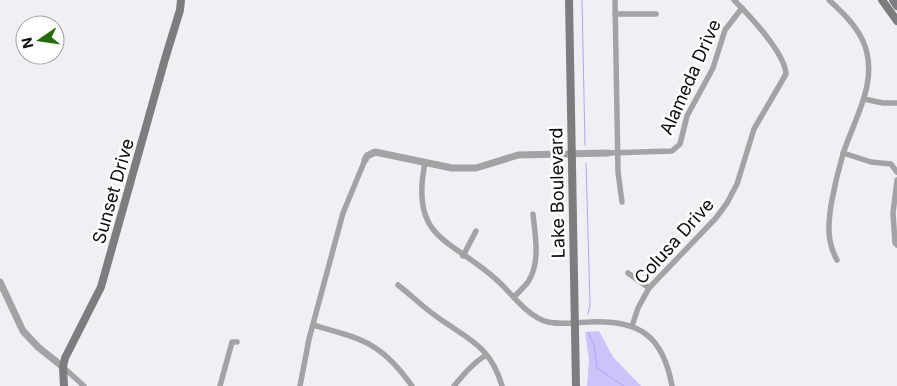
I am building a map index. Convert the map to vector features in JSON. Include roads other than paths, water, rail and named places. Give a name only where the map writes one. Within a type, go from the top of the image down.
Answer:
[{"type":"main road","name":"Sunset Drive","points":[[64,386],[63,367],[65,358],[101,287],[180,10],[181,0]]},
{"type":"main road","name":"Lake Boulevard","points":[[569,0],[576,386]]},
{"type":"main road","points":[[882,0],[897,21]]},
{"type":"main road","points":[[893,0],[897,6]]},
{"type":"street","points":[[614,0],[617,153],[622,202]]},
{"type":"street","points":[[734,0],[742,8]]},
{"type":"street","points":[[829,0],[853,24],[865,47],[869,64],[868,82],[864,99],[843,153],[834,187],[828,225],[828,238],[837,260]]},
{"type":"street","name":"Alameda Drive","points":[[365,160],[367,156],[375,152],[452,168],[476,168],[518,155],[672,151],[680,144],[688,116],[713,68],[725,30],[742,8]]},
{"type":"street","name":"Colusa Drive","points":[[632,326],[638,308],[649,288],[716,218],[727,203],[737,184],[754,129],[786,74],[786,67],[767,37],[752,17],[742,8]]},
{"type":"street","points":[[615,14],[656,14]]},
{"type":"street","points":[[864,99],[884,103],[897,103]]},
{"type":"street","points":[[843,153],[871,162],[892,164],[897,172]]},
{"type":"street","points":[[300,386],[313,325],[342,213],[365,160]]},
{"type":"street","points":[[425,163],[421,183],[421,196],[424,210],[432,228],[439,237],[497,280],[530,312],[548,322],[609,321],[632,326],[644,331],[654,342],[665,360],[672,386]]},
{"type":"street","points":[[897,180],[895,214],[895,243],[897,245]]},
{"type":"street","points":[[514,297],[528,282],[535,263],[533,214]]},
{"type":"street","points":[[463,256],[476,231]]},
{"type":"street","points":[[628,274],[649,288]]},
{"type":"street","points":[[0,282],[23,331],[38,347],[84,386]]},
{"type":"street","points":[[398,285],[440,319],[466,334],[479,345],[492,363],[502,386]]},
{"type":"street","points":[[313,325],[357,337],[377,348],[401,371],[412,386]]},
{"type":"street","points":[[220,386],[232,342],[237,342]]},
{"type":"street","points":[[454,386],[477,360],[486,355]]},
{"type":"waterway","points":[[582,0],[585,145]]},
{"type":"waterway","points":[[586,163],[590,305],[588,314]]},
{"type":"waterway","points":[[588,332],[594,345],[597,368],[624,386]]}]
